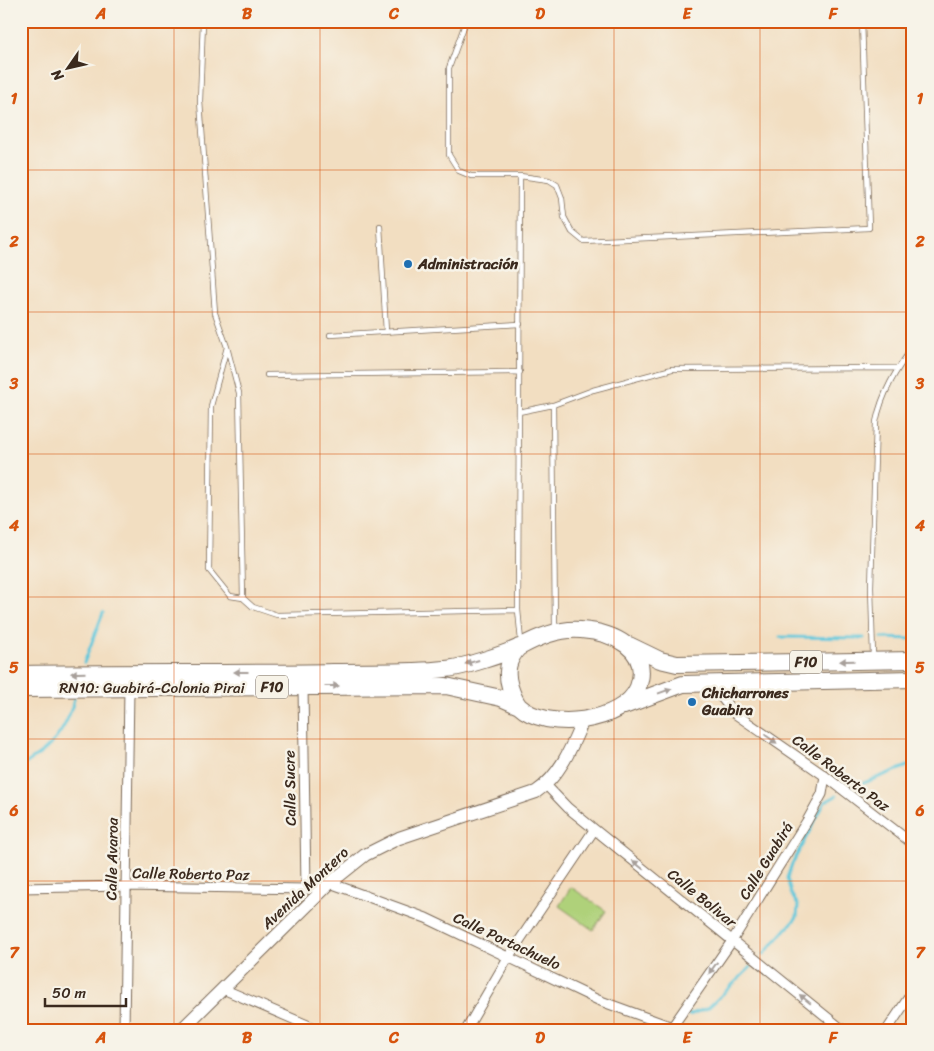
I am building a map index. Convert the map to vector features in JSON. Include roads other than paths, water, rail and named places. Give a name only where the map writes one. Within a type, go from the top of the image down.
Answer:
[{"type":"highway","name":"F10","points":[[520,646],[555,632],[580,629],[616,638],[660,660],[677,664],[913,660]]},
{"type":"highway","name":"F10","points":[[622,707],[634,696],[639,684],[638,660],[629,645]]},
{"type":"highway","name":"RN10: Guabirá-Colonia Pirai","points":[[21,674],[447,669],[520,646]]},
{"type":"highway","points":[[519,706],[508,682],[508,668],[510,658],[520,646]]},
{"type":"highway","name":"F10","points":[[519,706],[538,716],[551,720],[583,720],[598,717],[683,684],[913,679]]},
{"type":"highway","name":"RN10: Guabirá-Colonia Pirai","points":[[21,689],[446,686],[501,698],[519,706]]},
{"type":"street","name":"Calle Roberto Paz","points":[[710,683],[734,713],[825,776],[913,844]]},
{"type":"street","name":"Calle Sucre","points":[[303,686],[306,889]]},
{"type":"street","name":"Calle Avaroa","points":[[124,1030],[129,688]]},
{"type":"street","name":"Avenida Montero","points":[[181,1030],[330,883],[365,855],[398,838],[536,792],[546,785],[570,752],[583,720]]},
{"type":"street","name":"Calle Guabirá","points":[[671,1028],[732,941],[815,807],[822,794],[825,776]]},
{"type":"street","name":"Calle Bolivar","points":[[546,785],[568,808],[594,830],[843,1030]]},
{"type":"street","points":[[466,1030],[509,956],[594,830]]},
{"type":"street","name":"Calle Roberto Paz","points":[[21,888],[125,886],[306,889],[330,883]]},
{"type":"street","name":"Calle Portachuelo","points":[[330,883],[426,918],[598,1000],[671,1028]]},
{"type":"street","points":[[224,989],[319,1030]]},
{"type":"street","points":[[887,1030],[913,991]]},
{"type":"lane","points":[[203,21],[200,101],[214,304],[238,394],[243,598]]},
{"type":"lane","points":[[466,21],[449,68],[449,155],[459,171],[471,176],[520,176],[549,180],[557,185],[562,198],[564,217],[572,232],[582,241],[869,228],[862,21]]},
{"type":"lane","points":[[520,176],[518,610],[520,646]]},
{"type":"lane","points":[[380,226],[386,332]]},
{"type":"lane","points":[[330,335],[520,324]]},
{"type":"lane","points":[[227,347],[211,406],[209,570],[230,596],[243,598],[253,607],[277,615],[518,610]]},
{"type":"lane","points":[[874,661],[871,587],[876,422],[880,402],[897,368],[913,347]]},
{"type":"lane","points":[[519,412],[553,406],[593,390],[672,369],[897,368]]},
{"type":"lane","points":[[267,375],[520,372]]},
{"type":"lane","points":[[553,406],[555,632]]},
{"type":"waterway","points":[[84,663],[103,613]]},
{"type":"waterway","points":[[780,637],[864,638]]},
{"type":"waterway","points":[[882,638],[913,639]]},
{"type":"waterway","points":[[21,768],[44,751],[61,732],[74,699]]},
{"type":"waterway","points":[[853,787],[913,764]]},
{"type":"waterway","points":[[764,954],[797,917],[798,905],[791,894],[787,878],[792,864],[825,802],[836,796]]},
{"type":"waterway","points":[[689,1015],[708,1008],[751,967]]},
{"type":"waterway","points":[[649,1030],[653,1028]]},
{"type":"place","name":"Administración","points":[[408,264]]},
{"type":"place","name":"Chicharrones Guabira","points":[[692,702]]}]
